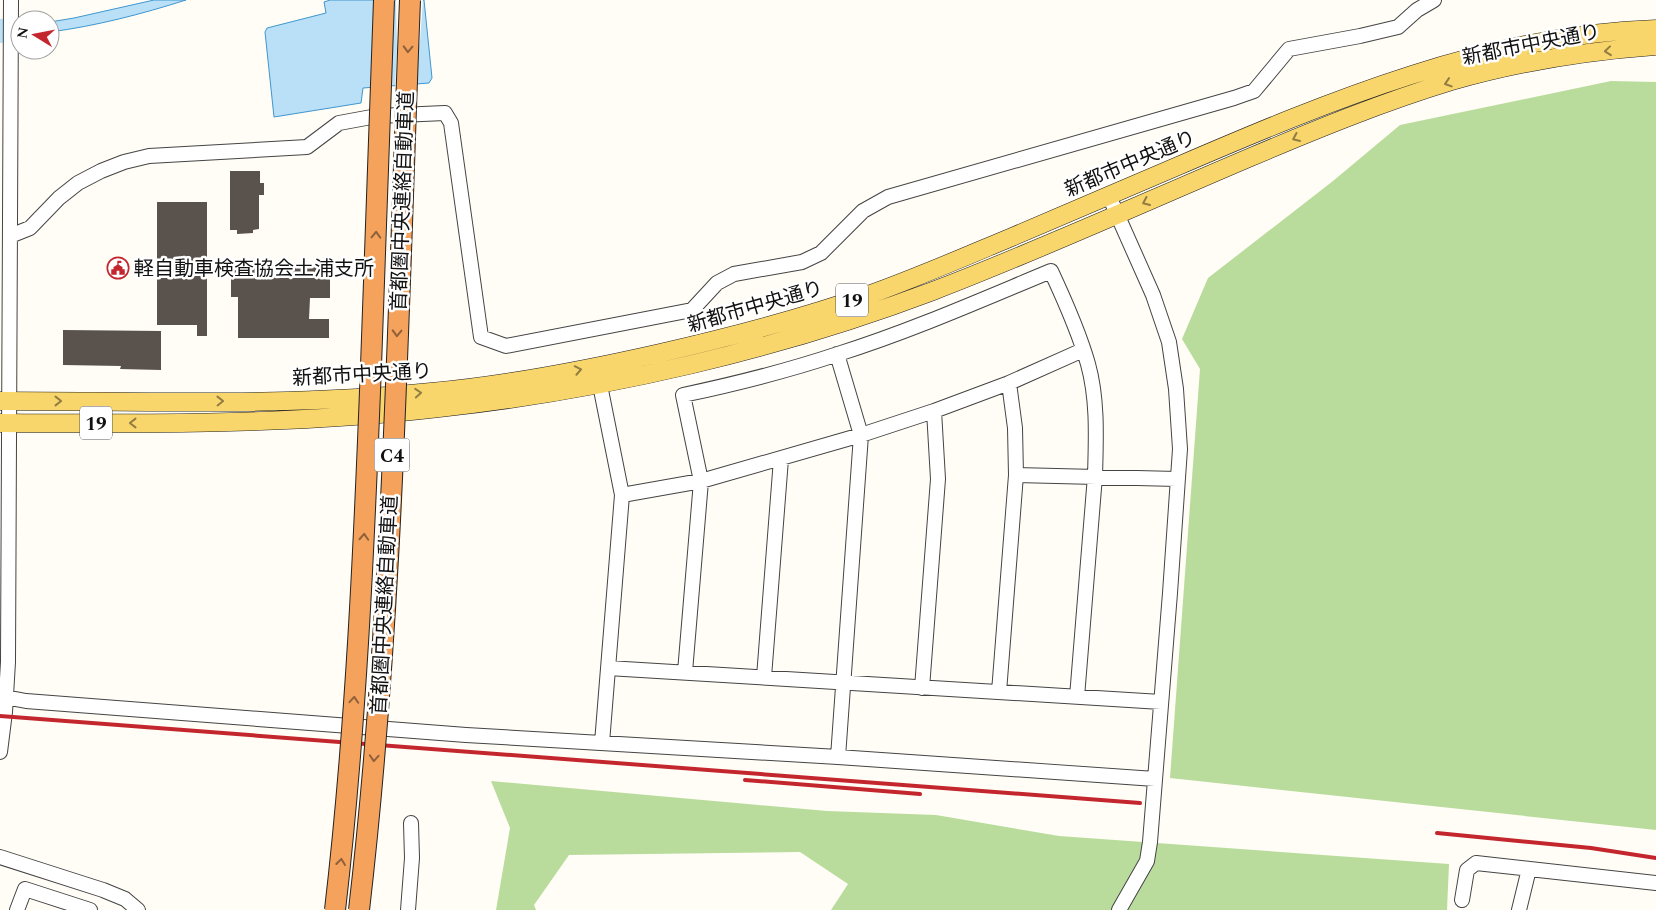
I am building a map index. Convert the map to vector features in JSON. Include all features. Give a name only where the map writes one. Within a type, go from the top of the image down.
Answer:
[{"type":"highway","name":"首都圏中央連絡自動車道","points":[[335,910],[346,815],[367,475],[384,0]]},
{"type":"highway","name":"首都圏中央連絡自動車道","points":[[359,910],[370,817],[383,635],[410,0]]},
{"type":"main road","name":"新都市中央通り","points":[[5,401],[196,402],[329,399],[431,392],[532,378],[604,365],[719,340],[798,318],[868,295],[945,265],[1264,129],[1390,81],[1450,63],[1522,46],[1583,35],[1656,29]]},
{"type":"main road","name":"新都市中央通り","points":[[5,423],[182,423],[326,417],[437,409],[600,385],[720,357],[868,314],[933,291],[1321,127],[1390,101],[1456,80],[1527,64],[1588,53],[1656,46]]},
{"type":"street","points":[[10,236],[30,228],[60,198],[78,184],[100,171],[124,162],[150,156],[307,147],[339,123],[377,116],[445,113],[451,123],[481,337],[506,346],[692,310],[718,283],[734,274],[802,262],[821,253],[863,211],[888,197],[957,179],[1254,91],[1289,49],[1398,27],[1417,10],[1434,0]]},
{"type":"street","points":[[0,752],[3,696],[8,662],[5,401],[10,236],[10,5]]},
{"type":"street","points":[[1109,196],[1153,295],[1169,342],[1176,389],[1180,449],[1150,842],[1147,861],[1119,910]]},
{"type":"street","points":[[685,672],[701,480],[683,394],[731,385],[838,354],[915,327],[1051,271],[1071,313],[1084,350],[1090,373],[1095,409],[1095,476],[1078,697]]},
{"type":"street","points":[[622,495],[701,480],[861,435],[934,411],[1009,383],[1084,350]]},
{"type":"street","points":[[838,354],[861,435],[838,757]]},
{"type":"street","points":[[999,692],[1016,475],[1015,428],[1009,383]]},
{"type":"street","points":[[600,385],[622,495],[602,743]]},
{"type":"street","points":[[922,688],[938,479],[934,411]]},
{"type":"street","points":[[764,678],[781,459]]},
{"type":"street","points":[[1016,475],[1178,479]]},
{"type":"street","points":[[608,668],[1162,702]]},
{"type":"street","points":[[3,696],[26,701],[427,732],[838,757],[1155,779]]},
{"type":"street","points":[[408,910],[412,858],[411,823]]},
{"type":"street","points":[[0,857],[103,890],[125,899],[138,910]]},
{"type":"street","points":[[1462,900],[1467,870],[1476,863],[1656,883]]},
{"type":"street","points":[[1519,910],[1529,869]]},
{"type":"street","points":[[16,910],[25,889],[90,910]]},
{"type":"green space","points":[[1611,81],[1656,82],[1656,830],[1170,778],[1200,369],[1182,339],[1208,278],[1333,181],[1400,125]]},
{"type":"green space","points":[[491,781],[827,811],[936,815],[1059,836],[1449,864],[1447,910],[831,910],[848,884],[800,852],[569,855],[534,905],[536,910],[496,910],[510,828]]},
{"type":"water","points":[[154,0],[186,0],[119,19],[60,30],[60,20]]},
{"type":"water","points":[[330,0],[424,0],[432,78],[429,83],[363,88],[361,103],[274,117],[265,32],[267,28],[326,13],[324,2]]},
{"type":"pier","points":[[396,0],[423,0],[416,86],[395,88],[397,48]]},
{"type":"building","points":[[230,171],[260,171],[260,183],[264,183],[264,195],[259,195],[259,229],[253,230],[253,233],[237,234],[237,230],[230,230]]},
{"type":"building","points":[[157,202],[207,202],[207,336],[197,336],[197,325],[157,325]]},
{"type":"building","points":[[231,266],[330,266],[330,298],[310,298],[309,319],[329,319],[329,338],[238,338],[238,297],[231,297]]},
{"type":"building","points":[[63,330],[161,331],[161,370],[120,369],[121,366],[63,365]]},
{"type":"waterway","points":[[0,31],[10,30]]},
{"type":"railway","points":[[0,716],[1140,803]]},
{"type":"railway","points":[[745,780],[920,794]]},
{"type":"railway","points":[[1437,833],[1591,848],[1656,858]]},
{"type":"place","name":"軽自動車検査協会土浦支所","points":[[118,268]]}]
